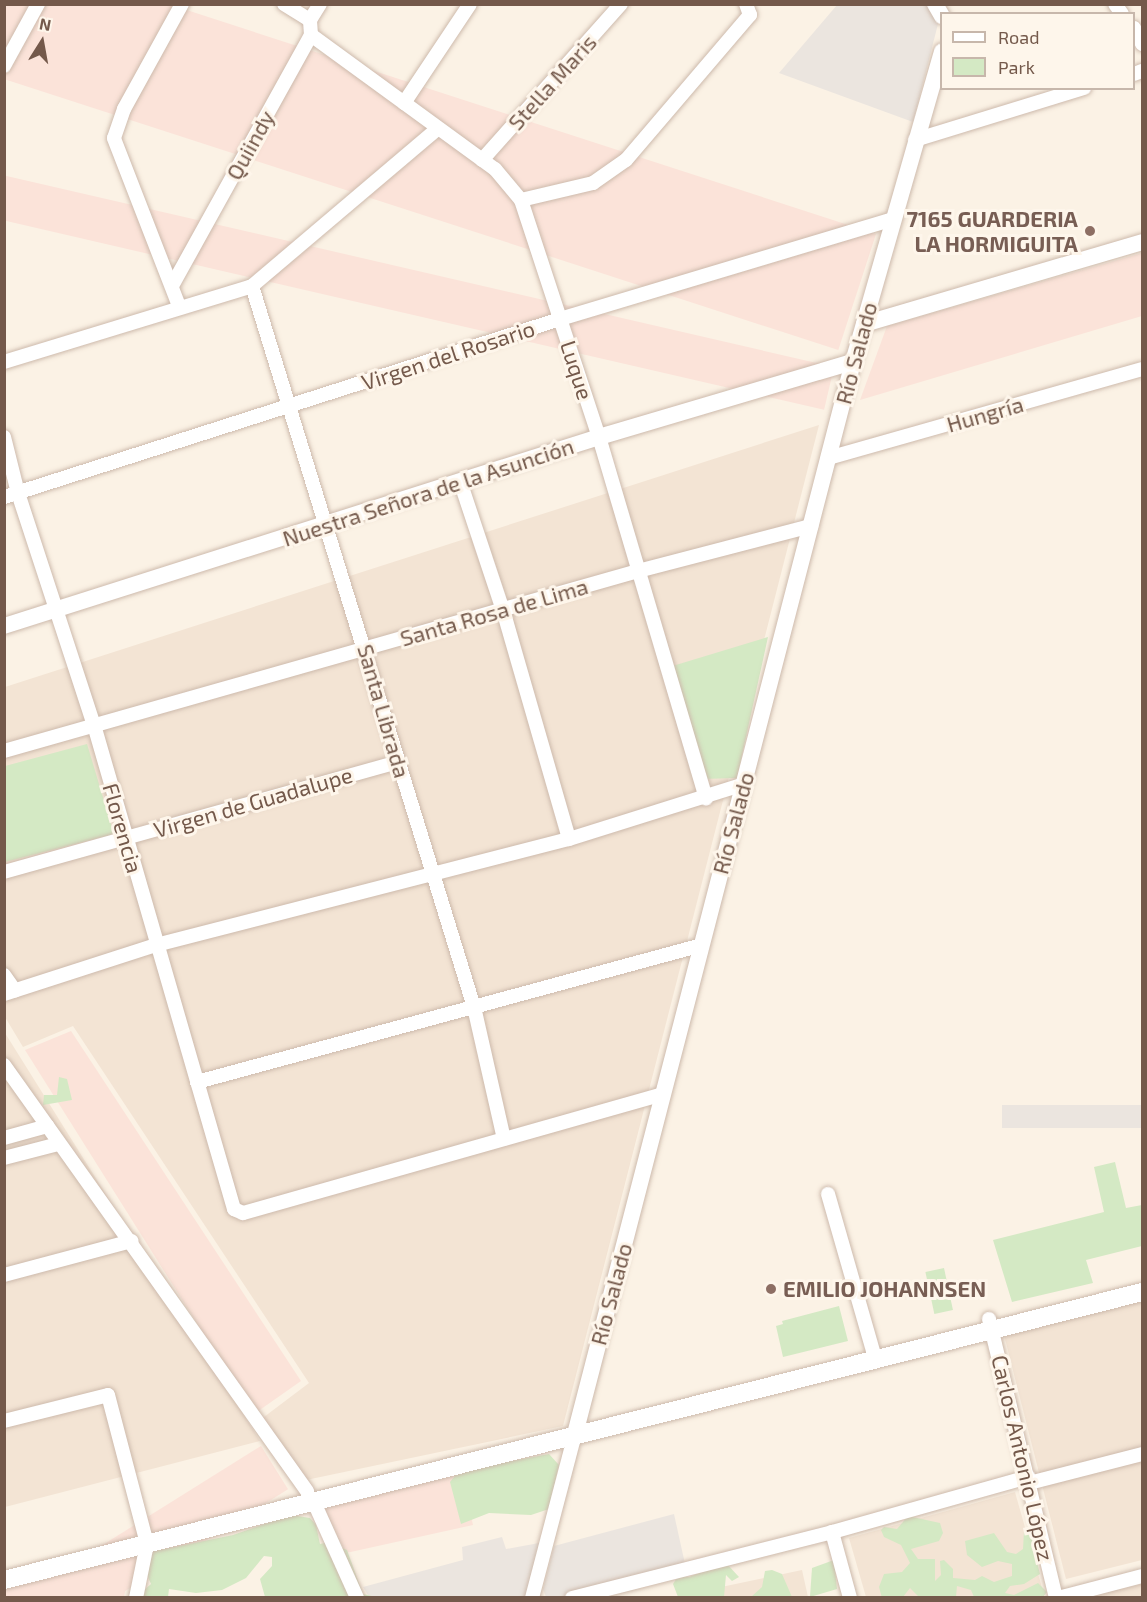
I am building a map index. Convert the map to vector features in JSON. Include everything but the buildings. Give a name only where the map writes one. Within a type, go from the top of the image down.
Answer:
[{"type":"main road","points":[[4,1568],[145,1538],[1141,1286]]},
{"type":"main road","points":[[4,1580],[145,1538]]},
{"type":"street","points":[[4,66],[38,4]]},
{"type":"street","points":[[179,306],[173,284],[114,138],[124,108],[182,4]]},
{"type":"street","points":[[284,4],[310,20]]},
{"type":"street","points":[[311,35],[310,20],[320,4]]},
{"type":"street","points":[[404,103],[470,4]]},
{"type":"street","name":"Stella Maris","points":[[483,160],[621,4]]},
{"type":"street","points":[[521,200],[592,183],[626,160],[750,15],[746,4]]},
{"type":"street","points":[[1135,30],[1143,44]]},
{"type":"street","name":"Quiindy","points":[[173,284],[311,35]]},
{"type":"street","name":"Luque","points":[[311,35],[404,103],[436,130],[483,160],[509,182],[521,200],[599,437],[706,798]]},
{"type":"street","name":"Río Salado","points":[[532,1598],[853,362],[940,58]]},
{"type":"street","points":[[915,140],[1078,90]]},
{"type":"street","points":[[4,362],[179,306],[252,286],[436,130]]},
{"type":"street","name":"Virgen del Rosario","points":[[11,495],[560,319],[893,219]]},
{"type":"street","points":[[864,324],[1143,243]]},
{"type":"street","name":"Santa Librada","points":[[252,286],[366,648],[398,762],[474,1007],[504,1139]]},
{"type":"street","name":"Nuestra Señora de la Asunción","points":[[4,626],[599,437],[853,362]]},
{"type":"street","name":"Hungría","points":[[828,458],[1143,369]]},
{"type":"street","name":"Florencia","points":[[4,437],[11,495],[58,609],[94,725],[234,1209],[243,1214],[504,1139]]},
{"type":"street","points":[[460,481],[503,610],[569,839]]},
{"type":"street","name":"Santa Rosa de Lima","points":[[4,751],[638,571],[811,526]]},
{"type":"street","name":"Virgen de Guadalupe","points":[[4,872],[398,762]]},
{"type":"street","points":[[4,975],[10,992],[156,945],[434,876],[569,839],[706,798],[744,783]]},
{"type":"street","points":[[197,1082],[702,945]]},
{"type":"street","points":[[4,1065],[58,1144],[132,1241],[216,1366],[310,1496],[357,1598]]},
{"type":"street","points":[[504,1139],[663,1094]]},
{"type":"street","points":[[4,1138],[47,1126]]},
{"type":"street","points":[[4,1158],[58,1144]]},
{"type":"street","points":[[828,1194],[873,1353]]},
{"type":"street","points":[[4,1275],[132,1241]]},
{"type":"street","name":"Carlos Antonio López","points":[[990,1324],[1057,1598]]},
{"type":"street","points":[[4,1421],[108,1395],[145,1538],[136,1598]]},
{"type":"street","points":[[572,1598],[1028,1480],[1143,1454]]},
{"type":"street","points":[[832,1532],[850,1598]]},
{"type":"street","points":[[1057,1598],[1143,1576]]},
{"type":"shaded area","points":[[4,4],[168,4],[876,234],[838,350],[4,79]]},
{"type":"shaded area","points":[[837,5],[927,5],[936,14],[939,20],[913,122],[779,73]]},
{"type":"shaded area","points":[[4,175],[834,367],[824,410],[4,221]]},
{"type":"shaded area","points":[[1142,253],[1142,316],[860,400],[887,326]]},
{"type":"shaded area","points":[[819,425],[563,1426],[306,1480],[260,1420],[309,1383],[73,1026],[23,1047],[5,1017],[5,687]]},
{"type":"shaded area","points":[[71,1031],[301,1381],[254,1414],[25,1050]]},
{"type":"shaded area","points":[[5,1033],[260,1441],[5,1507]]},
{"type":"shaded area","points":[[1002,1105],[1142,1105],[1142,1128],[1002,1128]]},
{"type":"shaded area","points":[[1142,1300],[1142,1560],[1066,1579],[1004,1335]]},
{"type":"shaded area","points":[[261,1446],[288,1489],[114,1598],[43,1598],[36,1586]]},
{"type":"shaded area","points":[[461,1472],[473,1525],[346,1553],[322,1506]]},
{"type":"shaded area","points":[[1015,1492],[1044,1595],[866,1597],[849,1538]]},
{"type":"shaded area","points":[[674,1514],[685,1564],[563,1597],[546,1597],[543,1589],[554,1546]]},
{"type":"shaded area","points":[[502,1537],[506,1549],[539,1543],[527,1597],[369,1597],[363,1587],[463,1560],[462,1547]]},
{"type":"shaded area","points":[[132,1555],[124,1597],[5,1598],[5,1587]]},
{"type":"shaded area","points":[[802,1570],[808,1597],[669,1598]]},
{"type":"shaded area","points":[[1142,1584],[1142,1597],[1086,1597]]},
{"type":"green space","points":[[768,637],[737,778],[701,779],[666,668]]},
{"type":"green space","points":[[87,744],[114,834],[5,862],[5,766]]},
{"type":"green space","points":[[59,1077],[67,1079],[72,1100],[43,1105],[44,1095],[57,1095]]},
{"type":"green space","points":[[1115,1162],[1126,1208],[1142,1205],[1142,1246],[1086,1260],[1093,1283],[1012,1302],[993,1240],[1104,1212],[1094,1167]]},
{"type":"green space","points":[[944,1268],[953,1310],[934,1314],[925,1272]]},
{"type":"green space","points":[[839,1306],[848,1341],[783,1357],[776,1326],[783,1324],[782,1321]]},
{"type":"green space","points":[[549,1454],[559,1465],[549,1509],[531,1515],[489,1513],[461,1524],[450,1482],[459,1471]]},
{"type":"green space","points":[[291,1515],[310,1518],[316,1525],[320,1544],[329,1542],[347,1550],[363,1594],[376,1597],[265,1597],[260,1579],[272,1566],[272,1557],[264,1556],[246,1578],[222,1590],[196,1593],[169,1589],[168,1597],[135,1598],[151,1584],[144,1568],[150,1552],[233,1535]]},
{"type":"green space","points":[[908,1516],[940,1523],[943,1533],[939,1541],[911,1549],[918,1559],[935,1559],[935,1581],[941,1575],[940,1561],[944,1560],[953,1569],[953,1578],[975,1580],[982,1576],[994,1582],[1012,1576],[1012,1564],[998,1561],[982,1567],[967,1555],[965,1541],[994,1533],[1007,1552],[1016,1554],[1023,1549],[1024,1531],[1034,1533],[1038,1540],[1035,1554],[1040,1574],[1024,1584],[1010,1586],[1005,1593],[1014,1595],[1038,1583],[1047,1592],[1043,1597],[974,1597],[971,1590],[957,1586],[956,1597],[919,1597],[910,1588],[903,1597],[882,1598],[879,1587],[884,1574],[902,1572],[910,1563],[901,1545],[884,1537],[881,1530],[884,1527],[897,1529]]},
{"type":"green space","points":[[834,1560],[837,1589],[810,1597],[812,1568]]},
{"type":"green space","points":[[726,1563],[739,1577],[732,1581],[726,1575],[724,1597],[678,1597],[673,1584],[678,1576],[689,1577]]},
{"type":"green space","points":[[772,1570],[782,1574],[792,1597],[751,1597],[762,1587],[765,1571]]},
{"type":"place","name":"7165 GUARDERIA LA HORMIGUITA","points":[[1090,231]]},
{"type":"place","name":"EMILIO JOHANNSEN","points":[[771,1289]]}]
